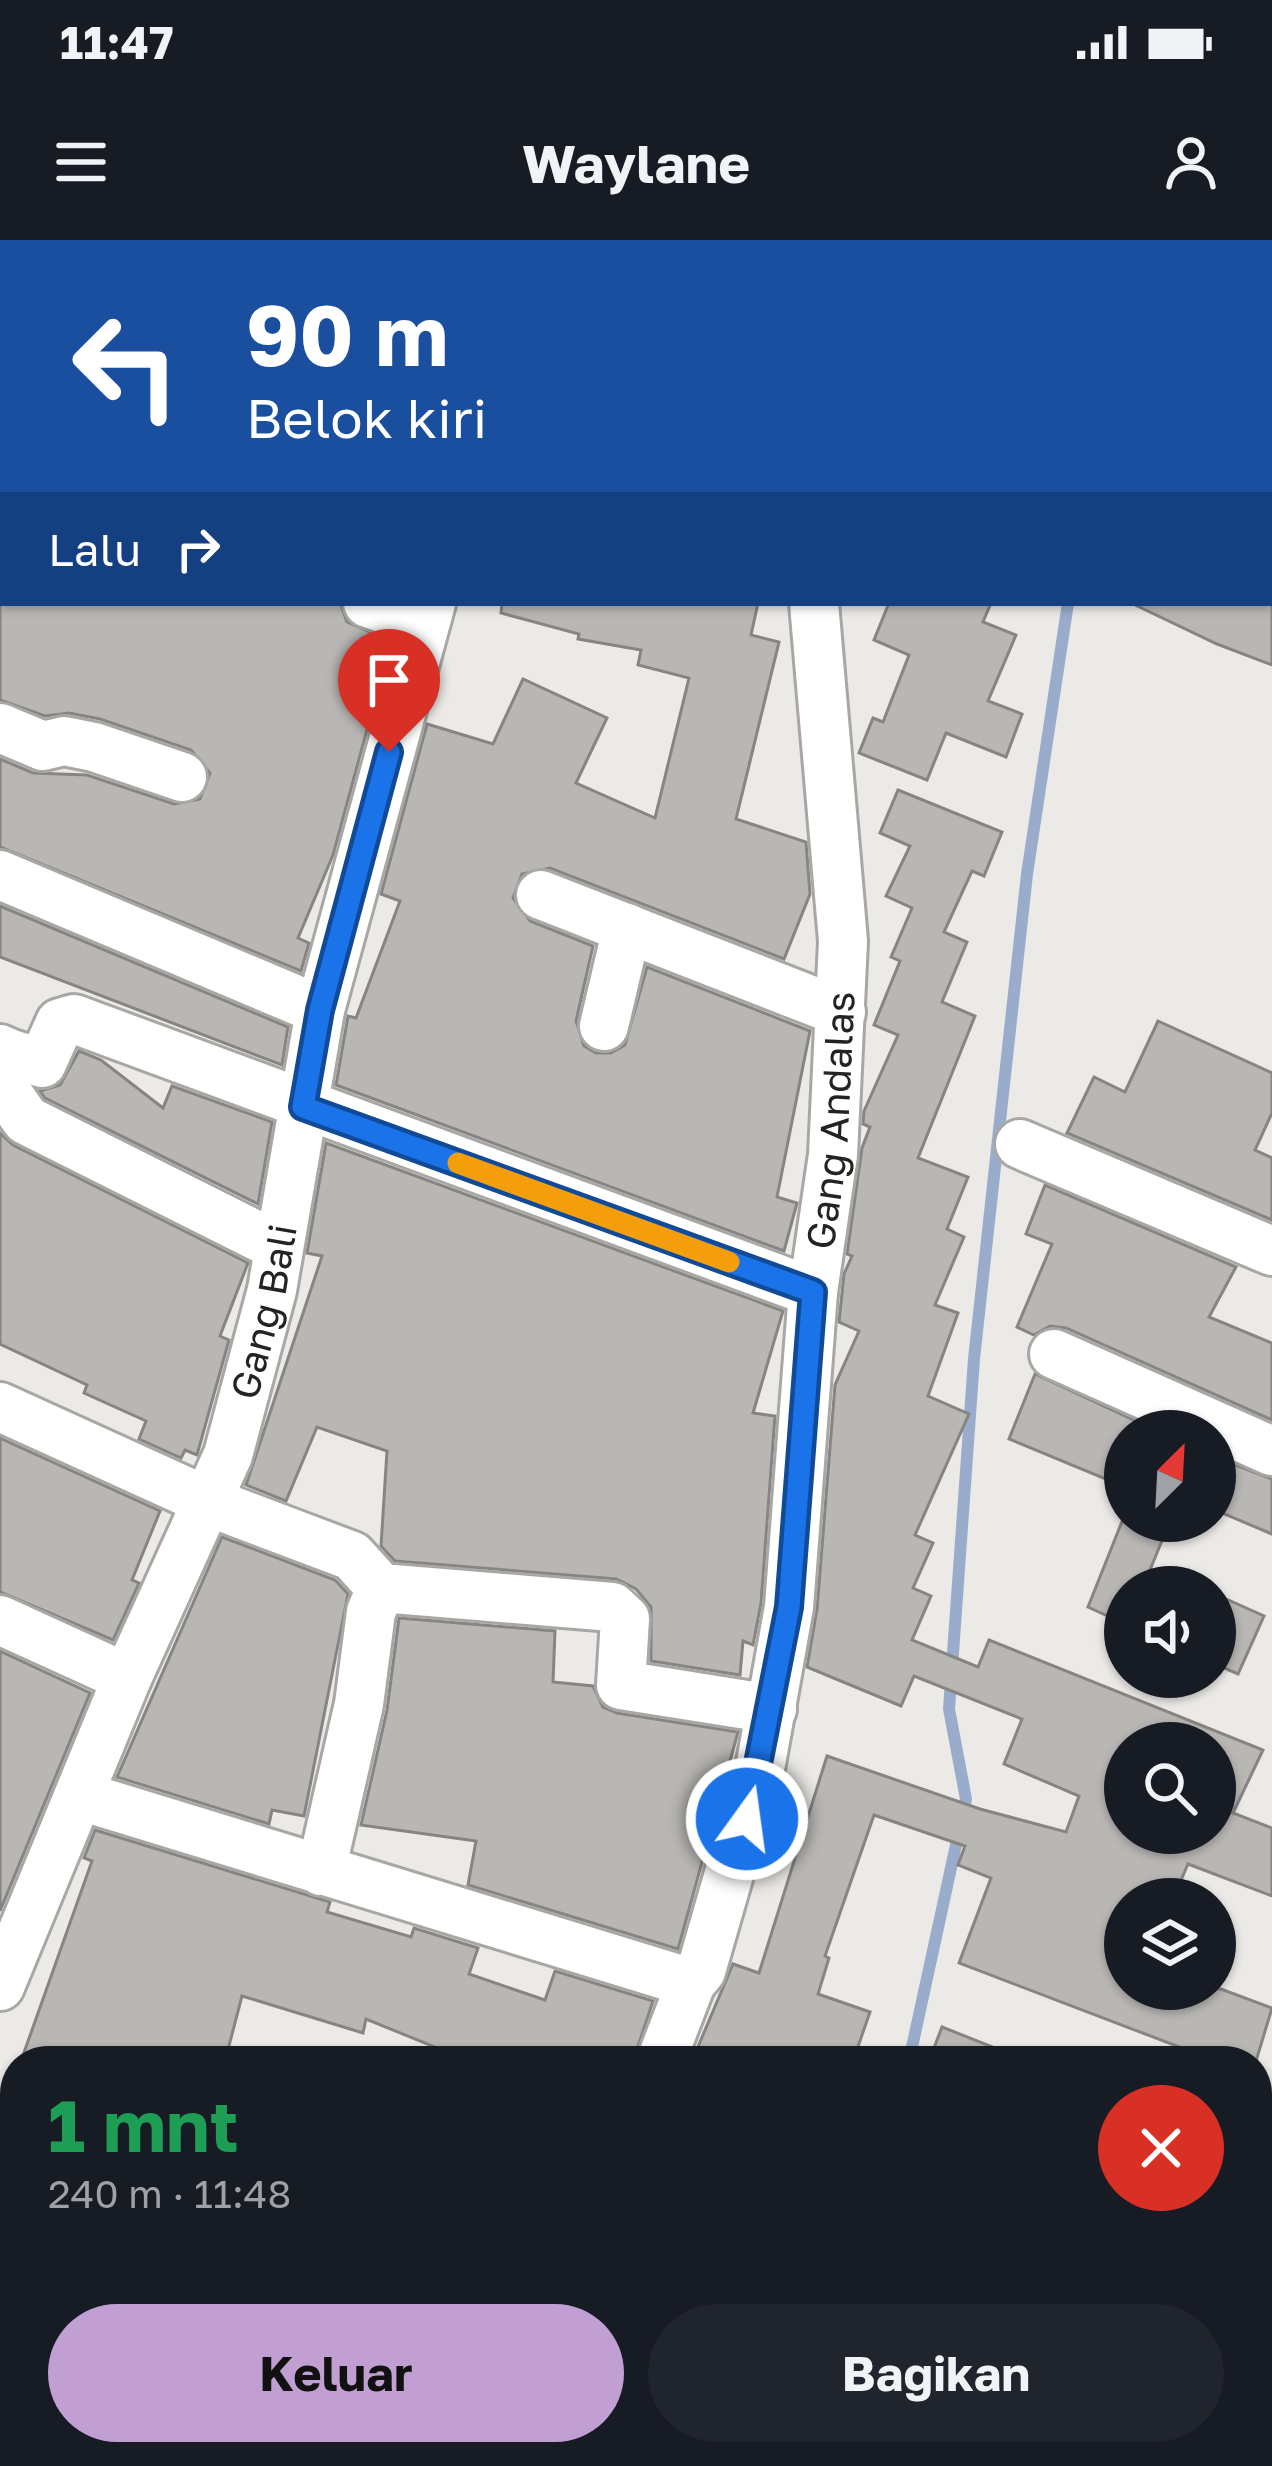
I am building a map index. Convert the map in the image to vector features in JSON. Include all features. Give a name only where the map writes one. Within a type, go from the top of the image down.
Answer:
[{"type":"street","points":[[386,606],[428,613]]},
{"type":"street","name":"Gang Andalas","points":[[667,2046],[691,1983],[701,1971],[741,1841],[772,1709],[789,1607],[813,1292],[833,1155],[841,1012],[842,902],[814,606]]},
{"type":"street","name":"Gang Bali","points":[[0,1986],[127,1678],[209,1502],[254,1370],[320,1010],[428,613]]},
{"type":"street","points":[[0,728],[43,746],[64,741],[94,747],[182,777]]},
{"type":"street","points":[[0,875],[320,1010]]},
{"type":"street","points":[[541,895],[841,1012]]},
{"type":"street","points":[[604,1025],[627,928]]},
{"type":"street","points":[[279,1247],[26,1120],[2,1084],[5,1051],[42,1063],[60,1022],[74,1019],[813,1292]]},
{"type":"street","points":[[1021,1144],[1272,1252]]},
{"type":"street","points":[[1054,1354],[1272,1451]]},
{"type":"street","points":[[0,1407],[209,1502],[352,1556],[380,1588],[612,1606],[625,1619],[621,1685],[772,1709]]},
{"type":"street","points":[[321,1871],[359,1704],[371,1612],[380,1588]]},
{"type":"street","points":[[0,1619],[127,1678]]},
{"type":"street","points":[[81,1796],[691,1983]]},
{"type":"building","points":[[0,606],[341,606],[347,622],[391,641],[333,855],[298,938],[309,943],[301,971],[0,847],[0,759],[33,773],[87,775],[174,804],[200,799],[210,773],[191,750],[100,719],[69,713],[45,716],[0,700]]},
{"type":"building","points":[[502,606],[757,606],[751,635],[779,642],[736,819],[806,842],[810,894],[784,959],[550,868],[522,874],[513,898],[530,921],[593,946],[576,1021],[584,1046],[596,1053],[611,1053],[625,1045],[647,967],[810,1031],[777,1197],[797,1203],[784,1251],[336,1085],[348,1016],[356,1018],[400,901],[381,894],[427,724],[493,744],[523,679],[607,718],[576,783],[655,818],[689,678],[638,665],[641,650],[578,639],[579,634],[501,613]]},
{"type":"building","points":[[888,606],[990,606],[983,622],[1016,635],[988,701],[1022,714],[1006,757],[946,733],[927,780],[859,753],[873,718],[883,722],[909,655],[874,640]]},
{"type":"building","points":[[1137,606],[1272,606],[1272,665]]},
{"type":"building","points":[[898,790],[1002,832],[984,876],[972,871],[944,932],[967,942],[942,1002],[975,1016],[918,1158],[968,1177],[947,1229],[964,1237],[935,1305],[958,1313],[928,1396],[969,1414],[915,1535],[933,1543],[913,1588],[931,1596],[912,1640],[978,1667],[989,1640],[1104,1686],[1104,1698],[1133,1698],[1193,1722],[1104,1722],[1104,1854],[1236,1854],[1236,1814],[1272,1828],[1272,1896],[1236,1882],[1236,1878],[1188,1864],[1182,1878],[1104,1878],[1104,2010],[1236,2010],[1236,1995],[1272,2008],[1261,2046],[1177,2046],[959,1963],[991,1878],[958,1865],[965,1846],[874,1815],[825,1956],[829,1958],[818,1994],[870,2012],[858,2046],[698,2046],[733,1964],[759,1973],[827,1756],[980,1809],[1066,1832],[1079,1796],[1004,1764],[1022,1719],[914,1676],[901,1706],[807,1667],[817,1609],[835,1385],[859,1331],[839,1322],[844,1274],[852,1256],[847,1254],[862,1148],[870,1127],[863,1124],[864,1111],[898,1035],[874,1025],[900,961],[891,957],[912,908],[886,896],[910,846],[880,833]]},
{"type":"building","points":[[0,906],[288,1027],[282,1065],[0,957]]},
{"type":"building","points":[[1158,1021],[1272,1073],[1272,1113],[1255,1150],[1272,1158],[1272,1220],[1067,1133],[1094,1077],[1125,1092]]},
{"type":"building","points":[[79,1051],[101,1060],[163,1108],[172,1086],[272,1122],[258,1204],[45,1098],[40,1091],[60,1085]]},
{"type":"building","points":[[0,1133],[13,1145],[248,1263],[220,1336],[229,1340],[197,1455],[185,1450],[181,1458],[139,1439],[146,1421],[84,1393],[87,1385],[0,1344]]},
{"type":"building","points":[[326,1143],[783,1311],[753,1413],[775,1416],[761,1603],[753,1645],[743,1641],[740,1675],[651,1661],[651,1607],[636,1589],[616,1579],[395,1561],[381,1546],[387,1451],[317,1427],[286,1501],[246,1485],[322,1256],[307,1253]]},
{"type":"building","points":[[1045,1185],[1236,1267],[1209,1317],[1272,1343],[1272,1420],[1066,1328],[1050,1326],[1034,1335],[1017,1327],[1052,1244],[1026,1234]]},
{"type":"building","points":[[1035,1374],[1112,1410],[1104,1410],[1104,1478],[1009,1439]]},
{"type":"building","points":[[0,1438],[160,1511],[132,1580],[139,1583],[113,1640],[0,1592]]},
{"type":"building","points":[[1236,1465],[1272,1479],[1272,1534],[1236,1519]]},
{"type":"building","points":[[222,1537],[335,1580],[348,1594],[304,1816],[272,1810],[269,1824],[117,1777]]},
{"type":"building","points":[[1114,1542],[1161,1542],[1152,1566],[1104,1566]]},
{"type":"building","points":[[1104,1567],[1104,1614],[1088,1607]]},
{"type":"building","points":[[1236,1603],[1264,1616],[1236,1673]]},
{"type":"building","points":[[399,1618],[555,1631],[553,1682],[593,1686],[603,1707],[617,1713],[738,1732],[678,1949],[468,1885],[476,1841],[361,1825],[387,1710]]},
{"type":"building","points":[[0,1651],[90,1693],[0,1911]]},
{"type":"building","points":[[1236,1739],[1263,1750],[1236,1807]]},
{"type":"building","points":[[95,1830],[330,1902],[327,1912],[411,1937],[414,1928],[478,1948],[469,1974],[545,2000],[555,1971],[653,2001],[638,2046],[432,2046],[366,2019],[363,2033],[242,1996],[229,2046],[26,2046],[92,1861],[84,1858]]},
{"type":"building","points":[[942,2027],[990,2046],[935,2046]]},
{"type":"waterway","points":[[912,2046],[966,1799],[949,1709],[974,1359],[1027,874],[1068,606]]},
{"type":"slow traffic","points":[[458,1163],[729,1262]]},
{"type":"route","points":[[389,752],[320,1010],[303,1107],[813,1292],[789,1607],[747,1819]]}]
